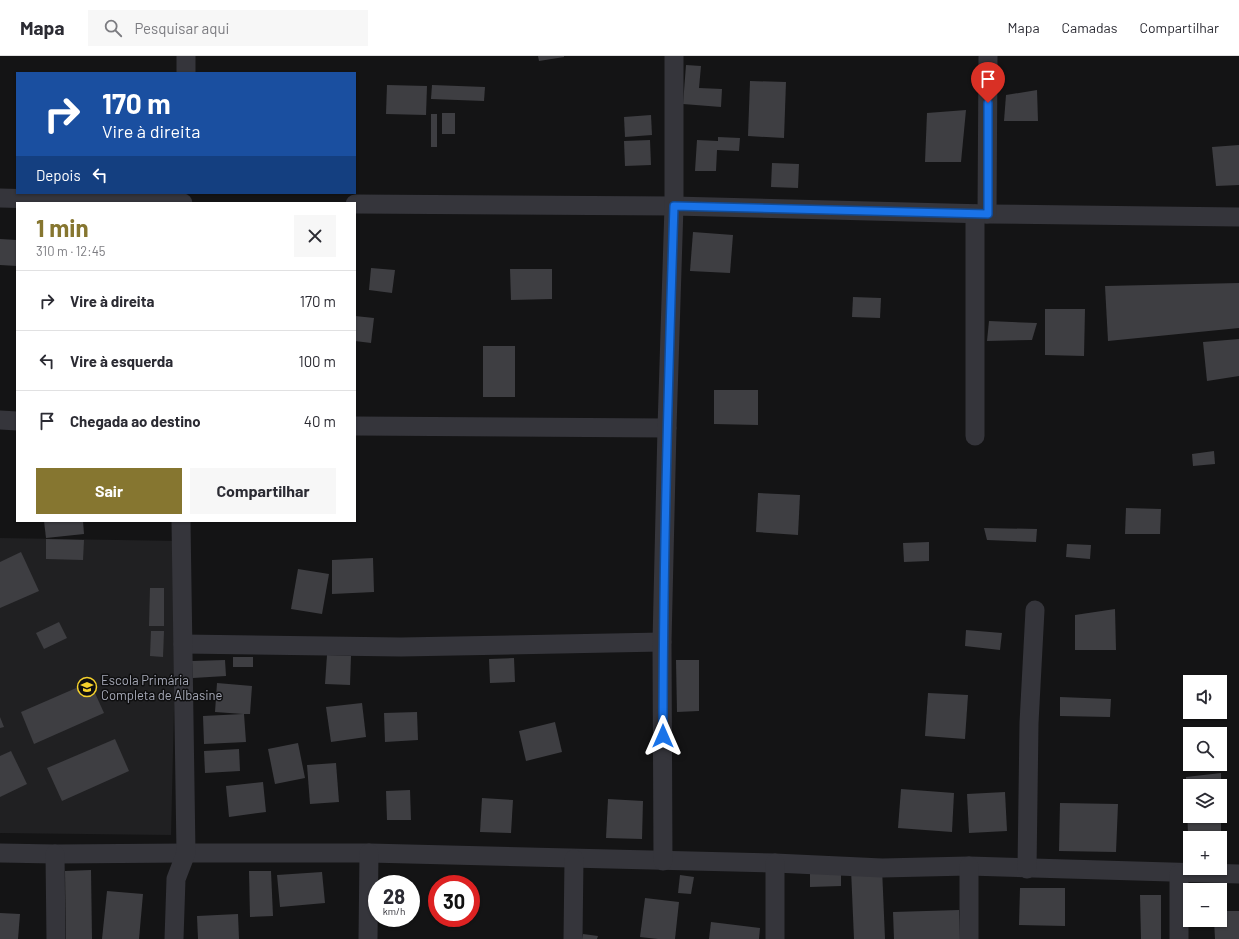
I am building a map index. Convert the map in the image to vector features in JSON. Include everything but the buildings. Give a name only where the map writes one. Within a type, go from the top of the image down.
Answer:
[{"type":"street","points":[[186,56],[186,72]]},
{"type":"street","points":[[663,861],[662,642],[674,206],[674,56]]},
{"type":"street","points":[[975,436],[981,214],[988,56]]},
{"type":"street","points":[[0,198],[147,202]]},
{"type":"street","points":[[356,204],[674,206],[981,214],[1239,217]]},
{"type":"street","points":[[0,420],[16,421]]},
{"type":"street","points":[[356,426],[667,428]]},
{"type":"street","points":[[174,939],[176,879],[186,853],[181,522]]},
{"type":"street","points":[[1027,868],[1029,723],[1035,610]]},
{"type":"street","points":[[183,644],[401,647],[662,642]]},
{"type":"street","points":[[0,853],[369,854],[882,868],[969,866],[1180,874],[1239,874]]},
{"type":"street","points":[[55,854],[56,939]]},
{"type":"street","points":[[368,939],[369,854]]},
{"type":"street","points":[[573,939],[574,860]]},
{"type":"street","points":[[774,864],[774,939]]},
{"type":"street","points":[[969,866],[969,939]]},
{"type":"street","points":[[1179,939],[1180,874]]},
{"type":"shaded area","name":"Escola Primária Completa de Albasine","points":[[0,538],[178,541],[171,835],[0,833]]},
{"type":"place","name":"Escola Primária Completa de Albasine","points":[[87,687]]},
{"type":"route","points":[[663,736],[662,642],[674,206],[988,214],[988,103]]}]
